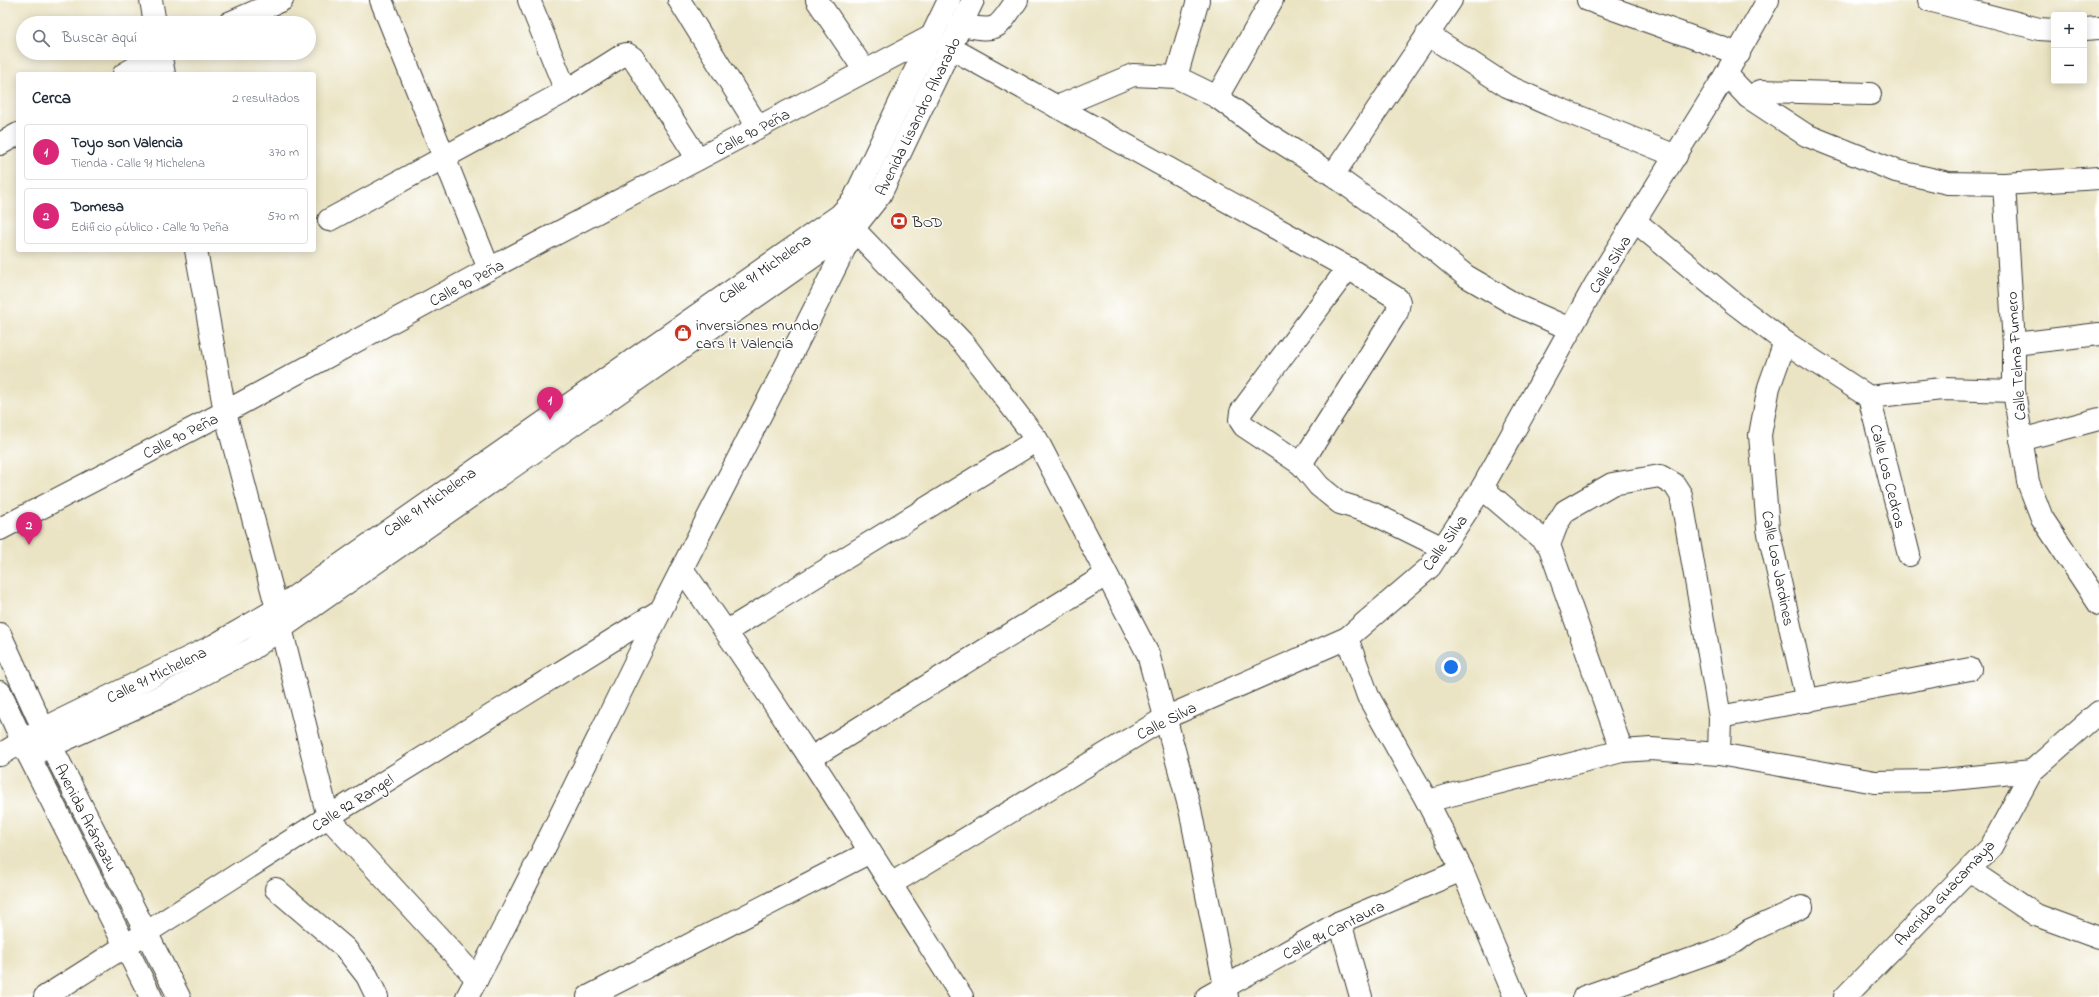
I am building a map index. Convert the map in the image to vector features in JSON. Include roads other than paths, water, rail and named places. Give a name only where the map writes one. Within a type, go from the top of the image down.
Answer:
[{"type":"street","points":[[151,0],[154,16]]},
{"type":"street","points":[[245,16],[282,0]]},
{"type":"street","points":[[381,0],[489,269]]},
{"type":"street","points":[[530,0],[566,91]]},
{"type":"street","points":[[679,0],[758,128]]},
{"type":"street","points":[[818,0],[864,71]]},
{"type":"street","name":"Avenida Lisandro Alvarado","points":[[847,222],[854,201],[941,41],[949,0]]},
{"type":"street","name":"Avenida Lisandro Alvarado","points":[[941,41],[960,25],[973,0]]},
{"type":"street","points":[[960,25],[987,30],[995,28],[1001,24],[1017,0]]},
{"type":"street","points":[[1176,77],[1198,0]]},
{"type":"street","points":[[1217,97],[1272,0]]},
{"type":"street","points":[[1333,175],[1451,0]]},
{"type":"street","points":[[1588,0],[1739,54]]},
{"type":"street","name":"Calle Silva","points":[[891,884],[1165,718],[1347,638],[1430,567],[1482,488],[1595,284],[1636,222],[1739,54],[1768,0]]},
{"type":"street","points":[[1930,0],[2039,29],[2051,30]]},
{"type":"street","points":[[2087,29],[2099,28]]},
{"type":"street","points":[[1427,34],[1507,86],[1676,156]]},
{"type":"street","points":[[941,41],[1348,268],[1398,299],[1397,312],[1301,464]]},
{"type":"street","name":"Calle 90 Peña","points":[[0,529],[225,412],[489,269],[864,71],[941,41]]},
{"type":"street","points":[[329,220],[566,91],[623,55],[627,54],[633,58],[698,159]]},
{"type":"street","points":[[127,72],[148,60]]},
{"type":"street","points":[[161,60],[164,72]]},
{"type":"street","points":[[1726,74],[1748,97],[1806,135],[1896,171],[1948,182],[2004,184],[2099,178]]},
{"type":"street","points":[[1057,107],[1133,75],[1176,77],[1217,97],[1263,131],[1333,175],[1415,234],[1466,276],[1516,305],[1570,329]]},
{"type":"street","points":[[1748,97],[1761,91],[1870,94]]},
{"type":"street","points":[[0,144],[16,135]]},
{"type":"street","name":"Calle Telma Fumero","points":[[2004,184],[2014,344],[2014,392],[2028,482],[2042,518],[2099,604]]},
{"type":"street","points":[[196,252],[225,412],[279,619],[328,817],[472,988],[661,610],[809,321],[847,222],[964,344],[1037,440],[1148,654],[1190,809],[1219,994]]},
{"type":"street","name":"Calle 91 Michelena","points":[[2,754],[26,749],[215,645],[279,619],[847,222]]},
{"type":"street","points":[[1636,222],[1735,304],[1785,342],[1869,397],[1942,389],[2014,392]]},
{"type":"street","points":[[1348,268],[1241,412],[1240,420],[1244,426],[1301,464],[1319,486],[1340,502],[1372,513],[1443,548]]},
{"type":"street","points":[[2014,344],[2099,334]]},
{"type":"street","name":"Calle Los Jardines","points":[[1785,342],[1769,387],[1760,435],[1768,530],[1808,701]]},
{"type":"street","name":"Calle Los Cedros","points":[[1869,397],[1909,555]]},
{"type":"street","points":[[2021,440],[2099,419]]},
{"type":"street","points":[[727,631],[1037,440]]},
{"type":"street","points":[[1549,545],[1557,524],[1565,511],[1612,484],[1660,476],[1674,484],[1681,495],[1720,717],[1718,754]]},
{"type":"street","points":[[1482,488],[1549,545],[1622,751]]},
{"type":"street","points":[[682,569],[727,631],[891,884],[962,997]]},
{"type":"street","points":[[810,758],[1106,575]]},
{"type":"street","name":"Calle 92 Rangel","points":[[45,997],[328,817],[661,610]]},
{"type":"street","name":"Avenida Aránzazu","points":[[0,634],[47,738],[179,997]]},
{"type":"street","points":[[1347,638],[1368,696],[1427,801],[1462,870],[1515,997]]},
{"type":"street","points":[[1720,717],[1970,670]]},
{"type":"street","name":"Avenida Aránzazu","points":[[0,692],[26,749],[151,997]]},
{"type":"street","name":"Avenida Guacamaya","points":[[1845,997],[1991,847],[2032,771],[2099,712]]},
{"type":"street","points":[[1427,801],[1622,751],[1651,749],[1718,754],[1875,782],[1933,781],[2032,771]]},
{"type":"street","points":[[588,997],[870,852]]},
{"type":"street","name":"Calle 94 Cantaura","points":[[1219,994],[1340,922],[1462,870]]},
{"type":"street","points":[[1969,870],[2036,915],[2099,938]]},
{"type":"street","points":[[276,889],[345,948],[367,976],[377,997]]},
{"type":"street","points":[[1584,997],[1720,949],[1735,942],[1750,931],[1802,907]]},
{"type":"street","points":[[1340,922],[1360,997]]},
{"type":"place","name":"BOD","points":[[899,221]]},
{"type":"place","name":"inversiones mundo cars lt Valencia","points":[[683,333]]},
{"type":"place","name":"Toyo son Valencia","points":[[550,420]]},
{"type":"place","name":"Domesa","points":[[29,545]]}]
